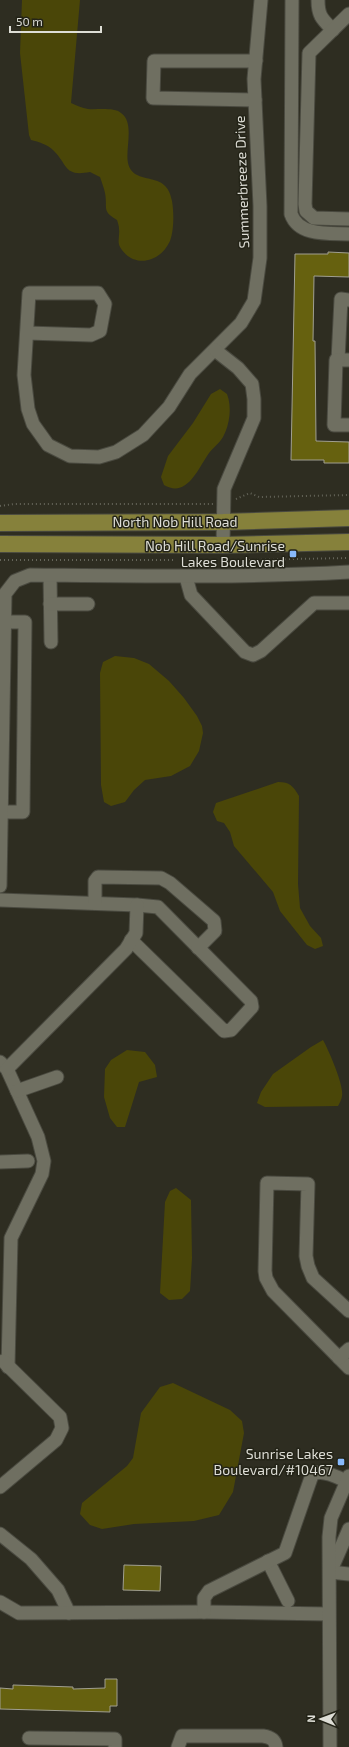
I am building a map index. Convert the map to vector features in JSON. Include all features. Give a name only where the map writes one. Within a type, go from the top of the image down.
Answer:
[{"type":"main road","name":"North Nob Hill Road","points":[[0,523],[223,522],[349,518]]},
{"type":"main road","name":"North Nob Hill Road","points":[[0,544],[223,545],[349,542]]},
{"type":"street","name":"Summerbreeze Drive","points":[[27,333],[91,335],[100,331],[106,304],[98,294],[28,293],[24,375],[28,409],[33,424],[48,445],[70,456],[99,456],[116,452],[143,435],[168,407],[190,374],[241,323],[254,301],[260,258],[260,206],[254,79],[261,0]]},
{"type":"street","points":[[292,0],[291,214],[301,228],[314,233],[349,234]]},
{"type":"street","points":[[318,0],[318,12],[320,17],[333,30]]},
{"type":"street","points":[[349,14],[309,53],[305,204],[306,211],[309,215],[318,219],[349,219]]},
{"type":"street","points":[[292,57],[309,57]]},
{"type":"street","points":[[255,100],[153,98],[153,83],[154,61],[256,61]]},
{"type":"street","points":[[290,178],[306,178]]},
{"type":"street","points":[[349,300],[341,299],[344,360],[336,360],[334,425],[349,425]]},
{"type":"street","points":[[215,350],[238,368],[252,384],[254,399],[254,418],[224,488],[223,545]]},
{"type":"street","points":[[0,886],[4,594],[15,581],[30,576],[280,576],[349,572]]},
{"type":"street","points":[[50,576],[51,642]]},
{"type":"street","points":[[186,577],[191,595],[245,652],[253,655],[261,651],[314,603],[349,603]]},
{"type":"street","points":[[50,604],[88,604]]},
{"type":"street","points":[[1,812],[23,812],[25,622],[4,622]]},
{"type":"street","points":[[95,904],[95,881],[98,877],[161,878],[170,883],[214,921],[215,931],[198,948]]},
{"type":"street","points":[[0,900],[158,907],[251,1001],[252,1007],[231,1030],[224,1031],[131,940]]},
{"type":"street","points":[[0,1487],[56,1440],[62,1428],[60,1417],[4,1362],[11,1238],[42,1174],[44,1161],[38,1137],[17,1091],[3,1066],[126,948],[136,933],[137,905]]},
{"type":"street","points":[[17,1091],[57,1077]]},
{"type":"street","points":[[0,1162],[28,1161]]},
{"type":"street","points":[[349,1311],[313,1278],[308,1266],[306,1256],[308,1184],[267,1183],[266,1278],[273,1291],[349,1368]]},
{"type":"street","points":[[339,1358],[349,1349]]},
{"type":"street","points":[[204,1612],[204,1598],[209,1591],[285,1553],[312,1475],[315,1472],[348,1478],[331,1518],[329,1537],[330,1572],[328,1614],[330,1747]]},
{"type":"street","points":[[330,1572],[349,1529]]},
{"type":"street","points":[[0,1534],[31,1559],[58,1590],[69,1613]]},
{"type":"street","points":[[268,1561],[288,1601]]},
{"type":"street","points":[[330,1572],[349,1574]]},
{"type":"street","points":[[0,1602],[19,1613],[204,1612],[328,1614]]},
{"type":"street","points":[[178,1747],[182,1736],[263,1736],[269,1737],[273,1740],[276,1747]]},
{"type":"street","points":[[29,1738],[116,1739],[115,1747]]},
{"type":"path","points":[[0,506],[14,504],[224,504],[250,493],[259,498],[349,495]]},
{"type":"path","points":[[293,559],[349,558]]},
{"type":"shaded area","points":[[22,0],[80,0],[71,103],[88,109],[110,109],[121,113],[128,123],[129,136],[127,157],[131,170],[137,175],[157,181],[164,185],[169,191],[173,210],[173,227],[171,237],[166,248],[153,258],[139,261],[125,254],[120,247],[118,223],[106,209],[106,198],[100,177],[90,172],[75,173],[71,171],[49,147],[31,140],[29,135],[20,53]]},
{"type":"shaded area","points":[[220,389],[227,394],[230,410],[229,421],[223,437],[209,453],[190,481],[179,488],[172,488],[164,485],[161,477],[168,456],[193,423],[211,394]]},
{"type":"shaded area","points":[[115,656],[134,658],[149,664],[169,681],[197,716],[202,726],[203,733],[199,751],[190,766],[171,776],[145,780],[134,790],[125,802],[111,806],[104,802],[101,785],[100,673],[103,662]]},
{"type":"shaded area","points":[[278,782],[291,785],[299,796],[298,884],[300,908],[310,926],[321,938],[323,946],[315,949],[307,945],[280,911],[273,892],[234,846],[230,832],[224,823],[217,821],[213,812],[216,803]]},
{"type":"shaded area","points":[[323,1040],[341,1086],[342,1097],[338,1106],[265,1107],[257,1103],[261,1092],[273,1074]]},
{"type":"shaded area","points":[[127,1050],[145,1052],[155,1065],[157,1077],[139,1082],[125,1127],[117,1127],[110,1118],[104,1097],[105,1069],[111,1060]]},
{"type":"shaded area","points":[[176,1188],[191,1200],[192,1258],[190,1291],[182,1299],[169,1300],[160,1293],[165,1202],[170,1191]]},
{"type":"shaded area","points":[[173,1383],[230,1410],[242,1421],[244,1433],[233,1492],[219,1515],[194,1521],[134,1524],[102,1529],[90,1525],[80,1514],[82,1503],[127,1466],[133,1458],[141,1413],[160,1387]]},
{"type":"building","points":[[328,252],[349,253],[349,277],[314,276],[313,341],[315,341],[316,441],[349,442],[349,463],[324,463],[324,460],[291,460],[295,254],[328,254]]},
{"type":"building","points":[[124,1565],[161,1566],[160,1591],[123,1590]]},
{"type":"building","points":[[105,1679],[117,1679],[117,1706],[110,1706],[110,1712],[0,1709],[0,1688],[13,1689],[13,1685],[73,1687],[73,1689],[105,1688]]},
{"type":"place","name":"Nob Hill Road/Sunrise Lakes Boulevard","points":[[293,554]]},
{"type":"place","name":"Sunrise Lakes Boulevard/#10467","points":[[341,1462]]}]
